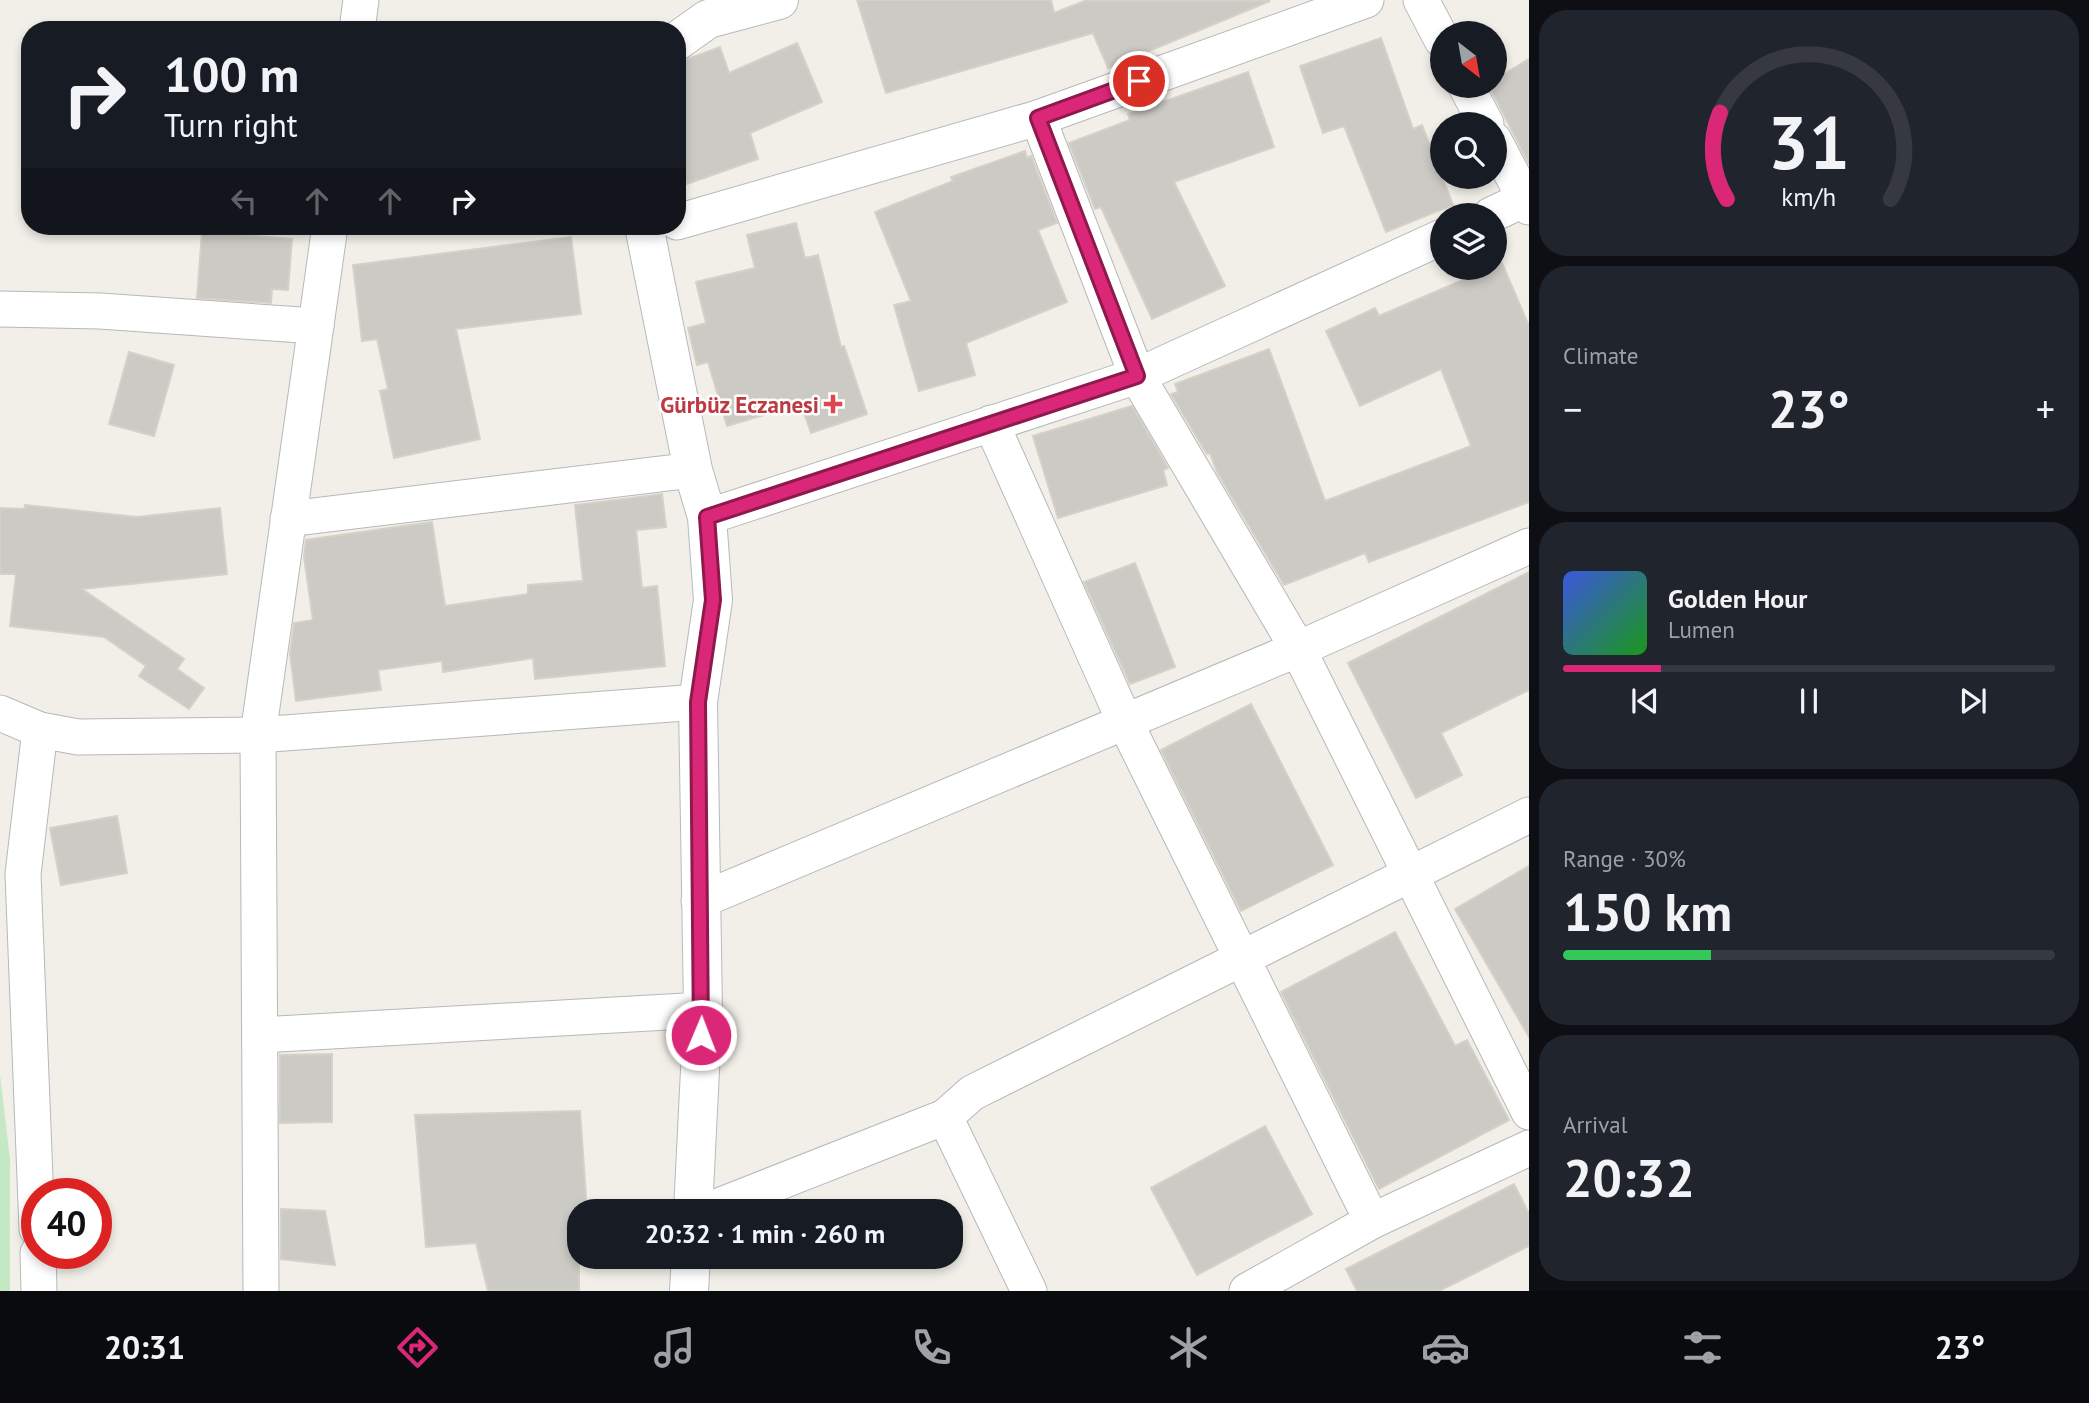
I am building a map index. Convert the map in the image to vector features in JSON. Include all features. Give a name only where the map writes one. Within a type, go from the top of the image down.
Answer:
[{"type":"street","points":[[358,21],[361,0]]},
{"type":"street","points":[[686,29],[702,9],[779,0]]},
{"type":"street","points":[[686,218],[1038,118],[1366,0]]},
{"type":"street","points":[[1421,0],[1432,21]]},
{"type":"street","points":[[1038,118],[1137,376],[1298,649],[1529,1112]]},
{"type":"street","points":[[1507,163],[1528,201],[1507,209]]},
{"type":"street","points":[[261,1291],[258,735],[329,235]]},
{"type":"street","points":[[659,235],[693,470],[707,517],[713,600],[698,702],[699,901],[703,1010],[694,1199]]},
{"type":"street","points":[[707,517],[1137,376],[1430,242]]},
{"type":"street","points":[[0,309],[100,312],[316,326]]},
{"type":"street","points":[[990,423],[1124,720],[1372,1221]]},
{"type":"street","points":[[288,519],[693,470]]},
{"type":"street","points":[[699,901],[1298,649],[1529,546]]},
{"type":"street","points":[[0,713],[40,730],[78,737],[258,735],[698,702]]},
{"type":"street","points":[[35,1178],[23,874],[40,730]]},
{"type":"street","points":[[737,1199],[945,1117],[972,1093],[1529,816]]},
{"type":"street","points":[[260,1035],[703,1010]]},
{"type":"street","points":[[945,1117],[1029,1291]]},
{"type":"street","points":[[1247,1291],[1372,1221],[1529,1148]]},
{"type":"street","points":[[38,1269],[39,1291]]},
{"type":"street","points":[[689,1291],[690,1269]]},
{"type":"green space","points":[[0,1075],[10,1159],[10,1291],[0,1291]]},
{"type":"building","points":[[857,0],[1051,0],[1054,13],[1087,0],[1270,1],[1108,68],[1093,33],[886,93]]},
{"type":"building","points":[[1381,38],[1413,129],[1422,125],[1430,146],[1430,189],[1447,189],[1452,203],[1430,203],[1430,214],[1386,232],[1344,126],[1323,133],[1300,66]]},
{"type":"building","points":[[797,43],[822,102],[750,133],[758,159],[687,184],[686,60],[720,47],[729,73]]},
{"type":"building","points":[[1529,59],[1529,164],[1507,121],[1507,112],[1502,112],[1495,98],[1507,98],[1507,72]]},
{"type":"building","points":[[1248,72],[1274,147],[1174,182],[1225,286],[1152,319],[1101,207],[1095,209],[1069,143],[1130,120],[1128,114]]},
{"type":"building","points":[[1025,151],[1027,158],[1031,156],[1057,223],[1038,230],[1067,302],[966,343],[975,375],[919,391],[894,305],[911,301],[875,212],[953,181],[951,177]]},
{"type":"building","points":[[796,223],[805,258],[818,255],[841,347],[844,346],[867,414],[811,433],[801,404],[727,426],[708,362],[697,365],[688,328],[706,323],[696,282],[755,268],[747,235]]},
{"type":"building","points":[[202,235],[292,239],[288,290],[272,289],[271,303],[197,298]]},
{"type":"building","points":[[571,237],[581,314],[456,329],[480,439],[394,458],[380,391],[388,389],[377,339],[362,341],[353,265]]},
{"type":"building","points":[[1507,275],[1529,326],[1529,502],[1369,562],[1365,553],[1284,585],[1217,472],[1210,453],[1207,454],[1171,394],[1178,392],[1175,384],[1269,349],[1325,501],[1471,446],[1441,369],[1360,406],[1326,331],[1375,308],[1379,316],[1463,280],[1507,280]]},
{"type":"building","points":[[129,352],[174,365],[154,436],[109,424]]},
{"type":"building","points":[[1132,406],[1168,468],[1163,470],[1167,485],[1058,518],[1033,436]]},
{"type":"building","points":[[662,494],[666,527],[636,530],[642,588],[657,586],[665,666],[535,679],[533,658],[443,672],[442,661],[378,670],[381,690],[296,701],[290,654],[294,623],[313,620],[304,557],[306,540],[432,522],[445,606],[528,594],[528,585],[583,581],[575,505]]},
{"type":"building","points":[[25,505],[137,517],[220,508],[227,574],[82,589],[184,659],[177,669],[204,688],[189,709],[139,676],[146,666],[104,637],[10,626],[16,574],[0,574],[0,508],[24,509]]},
{"type":"building","points":[[1135,563],[1175,667],[1130,684],[1084,582]]},
{"type":"building","points":[[1529,572],[1529,690],[1441,733],[1462,775],[1416,798],[1348,663]]},
{"type":"building","points":[[1251,704],[1333,865],[1241,911],[1161,750]]},
{"type":"building","points":[[117,816],[127,873],[61,885],[50,828]]},
{"type":"building","points":[[1529,866],[1529,1037],[1455,909]]},
{"type":"building","points":[[1395,932],[1455,1046],[1467,1040],[1509,1120],[1379,1189],[1281,992]]},
{"type":"building","points":[[332,1054],[332,1122],[280,1123],[280,1055]]},
{"type":"building","points":[[580,1111],[586,1199],[567,1199],[567,1269],[579,1269],[579,1291],[488,1291],[476,1243],[426,1247],[415,1115]]},
{"type":"building","points":[[1265,1126],[1312,1214],[1197,1275],[1151,1188]]},
{"type":"building","points":[[1514,1184],[1529,1214],[1529,1246],[1439,1291],[1357,1291],[1346,1269]]},
{"type":"building","points":[[281,1209],[325,1211],[335,1265],[281,1259]]},
{"type":"place","name":"Gürbüz Eczanesi","points":[[833,404]]},
{"type":"route","points":[[701,1035],[703,1010],[699,901],[698,702],[713,600],[707,517],[1137,376],[1038,118],[1139,81]]}]
